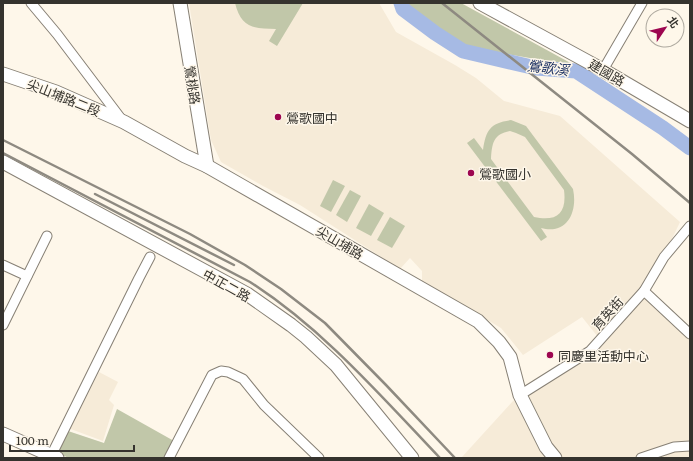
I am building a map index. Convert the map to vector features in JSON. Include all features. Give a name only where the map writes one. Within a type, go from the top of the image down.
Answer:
[{"type":"main road","name":"鶯桃路","points":[[180,3],[207,166]]},
{"type":"main road","name":"建國路","points":[[480,3],[603,70],[690,121]]},
{"type":"main road","name":"尖山埔路二段","points":[[3,74],[56,92],[124,122]]},
{"type":"main road","name":"尖山埔路","points":[[124,122],[207,166],[478,321],[500,342],[510,357],[520,395],[546,447],[555,458]]},
{"type":"main road","name":"中正二路","points":[[3,162],[247,294],[291,325],[336,365],[412,458]]},
{"type":"main road","points":[[3,434],[53,457]]},
{"type":"street","points":[[31,3],[57,34],[124,122]]},
{"type":"street","points":[[603,70],[642,3]]},
{"type":"street","name":"育英街","points":[[520,395],[590,351],[644,291],[664,257],[690,226]]},
{"type":"street","points":[[3,325],[47,236]]},
{"type":"street","points":[[53,457],[150,258]]},
{"type":"street","points":[[3,266],[26,276]]},
{"type":"street","points":[[644,291],[690,334]]},
{"type":"street","points":[[169,458],[212,375],[221,371],[228,372],[243,379],[264,405],[319,458]]},
{"type":"street","points":[[641,458],[674,447],[690,446]]},
{"type":"shaded area","name":"鶯歌國小","points":[[189,3],[379,3],[396,32],[476,78],[504,101],[560,116],[680,222],[670,243],[640,289],[598,337],[582,317],[523,355],[501,328],[422,281],[422,271],[410,258],[400,269],[300,205],[221,162],[211,140]]},
{"type":"shaded area","points":[[644,296],[690,339],[690,458],[462,457],[513,401],[592,354]]},
{"type":"shaded area","points":[[99,372],[118,382],[109,400],[114,405],[103,441],[68,428]]},
{"type":"green space","points":[[235,3],[303,3],[277,46],[269,41],[276,29],[255,27],[245,22],[241,18]]},
{"type":"green space","points":[[408,3],[461,3],[576,66],[461,46]]},
{"type":"green space","points":[[511,120],[526,126],[573,189],[574,206],[569,220],[558,228],[541,228],[547,237],[541,241],[467,143],[474,138],[483,150],[486,137],[490,129],[498,123]],"holes":[[[510,131],[525,137],[564,190],[564,205],[559,214],[554,217],[534,217],[491,159],[494,140],[504,132]]]},
{"type":"green space","points":[[333,180],[345,186],[331,212],[320,206]]},
{"type":"green space","points":[[350,190],[361,196],[347,222],[336,215]]},
{"type":"green space","points":[[369,204],[384,213],[371,236],[356,228]]},
{"type":"green space","points":[[390,217],[405,226],[392,248],[377,240]]},
{"type":"green space","points":[[117,409],[174,441],[165,458],[69,458],[57,453],[68,431],[104,443]]},
{"type":"waterway","name":"鶯歌溪","points":[[401,3],[403,9],[435,33],[463,51],[536,68],[576,71],[663,128],[690,148]]},
{"type":"railway","points":[[442,3],[632,154],[690,203]]},
{"type":"railway","points":[[3,140],[190,234],[245,265],[281,289],[325,323],[455,458]]},
{"type":"railway","points":[[3,153],[250,282],[277,300],[302,320],[350,364],[440,458]]},
{"type":"railway","points":[[95,194],[234,265]]},
{"type":"place","name":"鶯歌國中","points":[[278,117]]},
{"type":"place","name":"鶯歌國小","points":[[471,173]]},
{"type":"place","name":"同慶里活動中心","points":[[550,355]]}]
